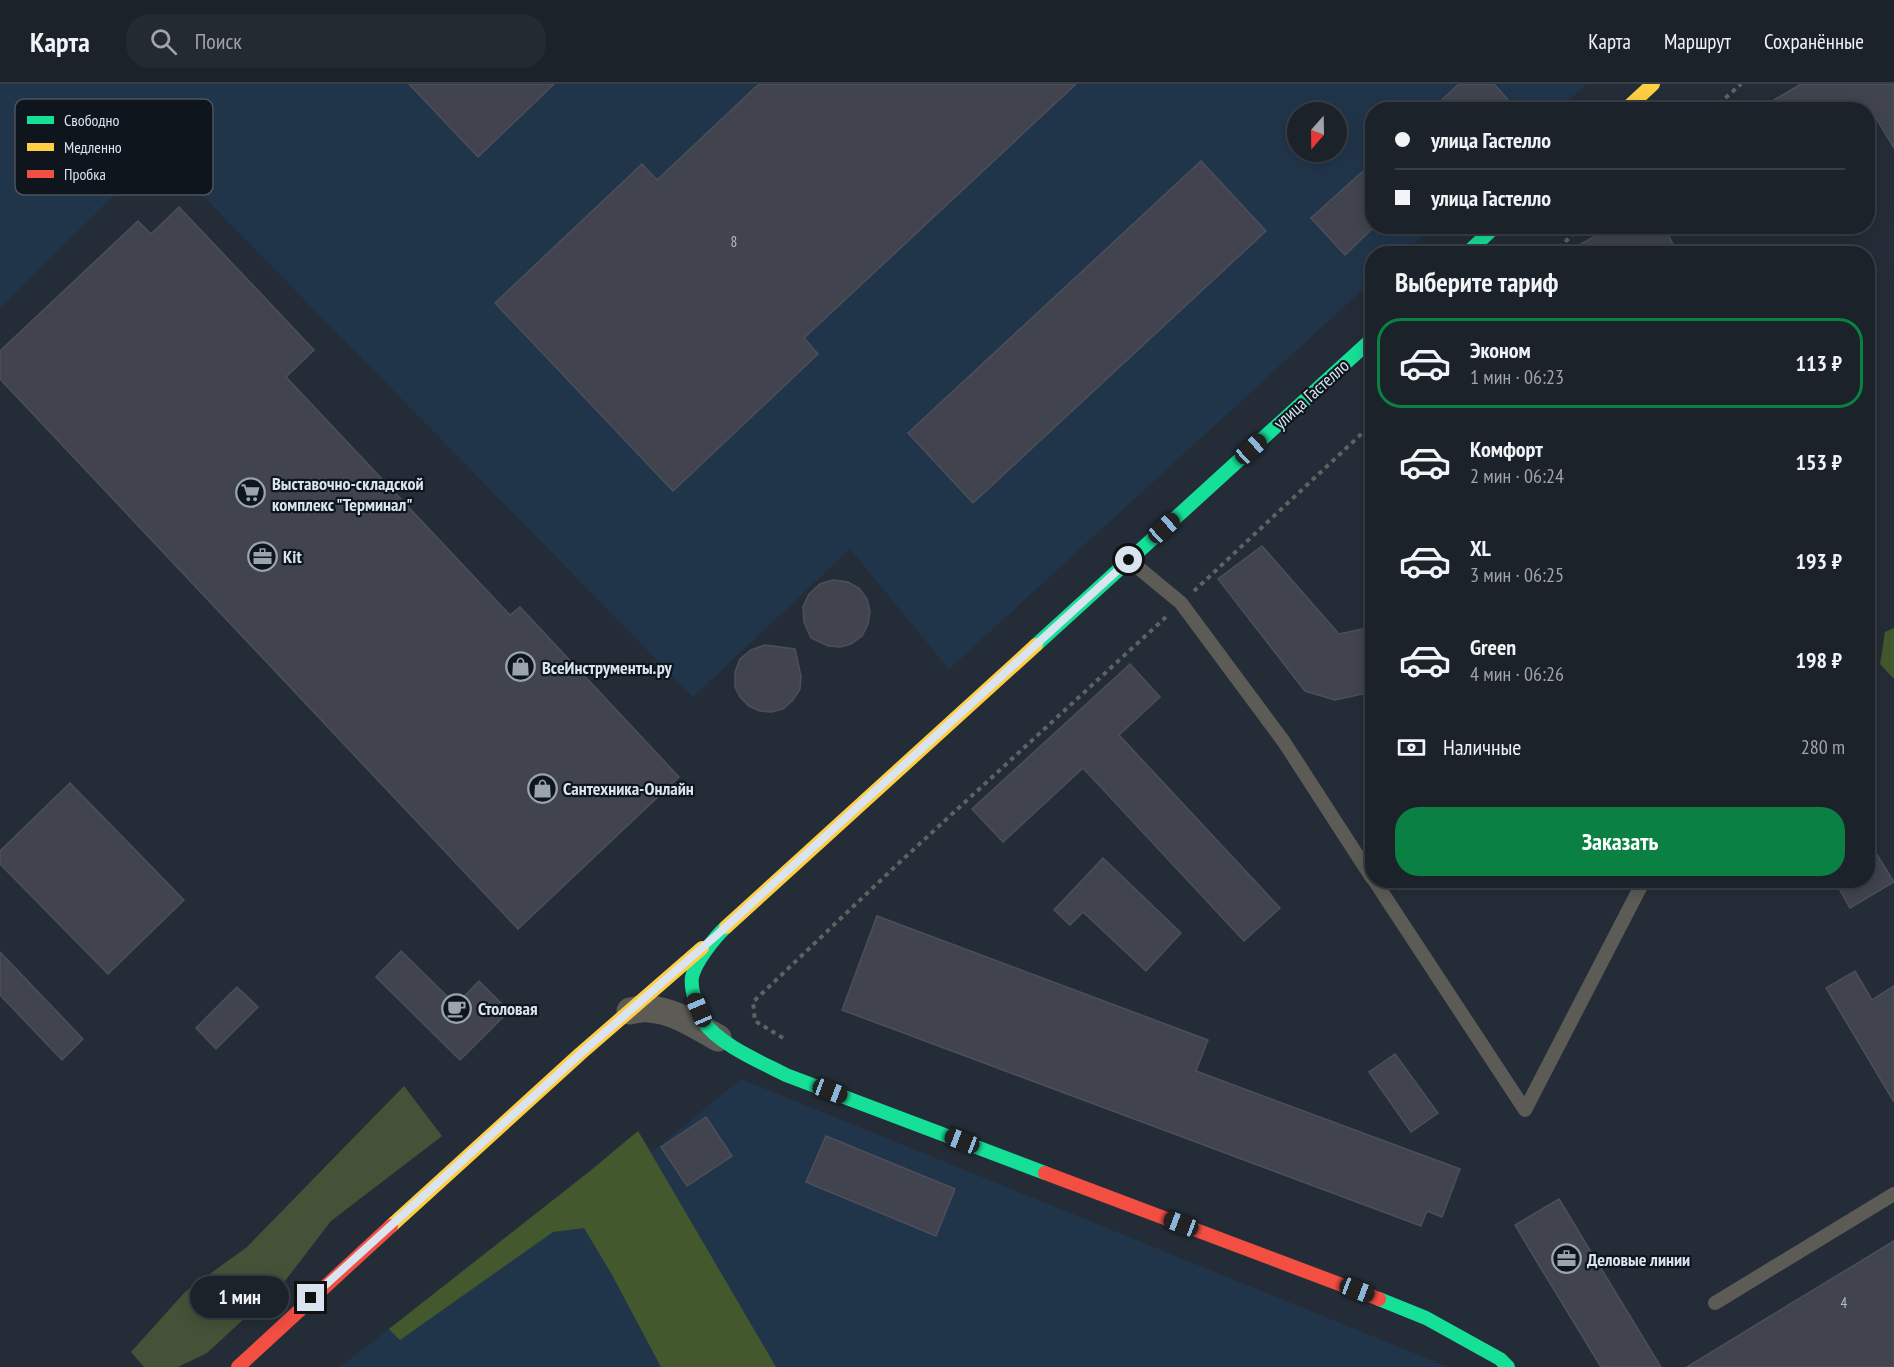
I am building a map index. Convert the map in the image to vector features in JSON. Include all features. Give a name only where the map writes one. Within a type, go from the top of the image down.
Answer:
[{"type":"main road","points":[[1634,102],[1653,84]]},
{"type":"main road","points":[[1475,246],[1487,234]]},
{"type":"main road","name":"улица Гастелло","points":[[238,1367],[311,1298],[718,934],[1365,345]]},
{"type":"main road","name":"улица Гастелло","points":[[718,934],[699,961],[692,978],[694,997],[704,1022],[723,1040]]},
{"type":"main road","points":[[723,1040],[748,1056],[786,1075],[1401,1306],[1500,1359],[1508,1367]]},
{"type":"street","points":[[630,1011],[648,1008],[664,1012],[723,1040]]},
{"type":"lane","points":[[1129,560],[1182,603],[1284,742],[1365,867]]},
{"type":"lane","points":[[1379,888],[1524,1110],[1640,888]]},
{"type":"lane","points":[[1715,1303],[1894,1194]]},
{"type":"path","points":[[1721,102],[1741,84]]},
{"type":"path","points":[[1561,246],[1573,234]]},
{"type":"path","points":[[784,1039],[755,1021],[753,1002],[901,861],[1182,603],[1365,431]]},
{"type":"shaded area","points":[[0,84],[1587,84],[1567,102],[1365,102],[1365,234],[1425,234],[1411,246],[1365,246],[1365,287],[949,669],[850,549],[693,697],[202,195],[213,195],[213,99],[15,99],[15,195],[114,195],[0,308]]},
{"type":"shaded area","points":[[741,1079],[1448,1367],[340,1367],[638,1131],[652,1152]]},
{"type":"green space","points":[[1894,628],[1894,679],[1880,664],[1885,632]]},
{"type":"green space","points":[[404,1086],[442,1136],[331,1221],[285,1281],[207,1353],[178,1367],[144,1367],[131,1352],[185,1292],[247,1247]]},
{"type":"green space","points":[[638,1131],[776,1367],[661,1367],[611,1273],[584,1228],[553,1232],[400,1340],[389,1329],[590,1171]]},
{"type":"building","points":[[409,84],[554,84],[478,157]]},
{"type":"building","points":[[759,84],[1076,84],[804,338],[818,354],[673,491],[495,303],[642,164],[657,180]]},
{"type":"building","points":[[1459,84],[1494,84],[1510,102],[1440,102]]},
{"type":"building","points":[[1801,84],[1894,84],[1894,148],[1875,116],[1875,102],[1771,102]]},
{"type":"building","points":[[1201,161],[1266,231],[973,503],[908,433]]},
{"type":"building","points":[[1365,169],[1365,234],[1367,234],[1345,255],[1311,218]]},
{"type":"building","name":"Выставочно-складской комплекс \"Терминал\"","points":[[179,207],[314,350],[286,377],[510,615],[520,607],[679,777],[518,929],[0,379],[0,351],[138,221],[151,234]]},
{"type":"building","points":[[1599,234],[1668,234],[1674,246],[1577,246]]},
{"type":"building","points":[[1262,546],[1339,634],[1365,628],[1365,694],[1335,700],[1305,691],[1218,579]]},
{"type":"building","points":[[833,580],[848,582],[859,588],[867,599],[870,611],[868,624],[862,636],[851,644],[840,647],[828,646],[811,638],[804,622],[803,607],[809,594],[820,584]]},
{"type":"building","points":[[765,645],[795,649],[801,676],[800,689],[793,700],[783,709],[771,712],[760,711],[749,706],[740,697],[735,687],[735,672],[740,659],[751,650]]},
{"type":"building","points":[[1130,664],[1160,697],[1119,735],[1280,908],[1244,941],[1083,768],[1003,842],[972,809]]},
{"type":"building","points":[[70,783],[184,900],[108,974],[0,864],[0,851]]},
{"type":"building","points":[[1875,851],[1894,882],[1850,908],[1839,888],[1875,888]]},
{"type":"building","points":[[1103,858],[1181,933],[1146,971],[1083,912],[1070,925],[1054,910]]},
{"type":"building","points":[[877,916],[1208,1040],[1196,1071],[1460,1169],[1442,1217],[1427,1211],[1421,1226],[842,1010]]},
{"type":"building","name":"Столовая","points":[[401,951],[456,1005],[479,981],[509,1011],[460,1060],[376,977]]},
{"type":"building","points":[[0,952],[83,1039],[62,1060],[0,995]]},
{"type":"building","points":[[1855,971],[1872,1000],[1894,986],[1894,1102],[1826,988]]},
{"type":"building","points":[[237,987],[258,1007],[216,1049],[196,1028]]},
{"type":"building","points":[[1395,1054],[1438,1113],[1411,1132],[1369,1072]]},
{"type":"building","points":[[706,1117],[732,1156],[687,1186],[661,1147]]},
{"type":"building","points":[[826,1136],[955,1189],[936,1236],[806,1182]]},
{"type":"building","points":[[1559,1199],[1661,1367],[1601,1367],[1534,1257],[1515,1225]]},
{"type":"building","points":[[1894,1241],[1894,1367],[1687,1367],[1764,1320]]},
{"type":"traffic: fast","points":[[1475,246],[1487,234]]},
{"type":"traffic: fast","points":[[1036,645],[1365,345]]},
{"type":"traffic: fast","points":[[726,927],[701,957],[692,977],[695,1000],[702,1018],[719,1038],[786,1075],[1045,1173]]},
{"type":"traffic: fast","points":[[1379,1299],[1426,1318],[1500,1359],[1508,1367]]},
{"type":"traffic: slow","points":[[1634,102],[1653,84]]},
{"type":"traffic: slow","points":[[726,927],[1036,645]]},
{"type":"traffic: slow","points":[[391,1226],[580,1054],[702,948]]},
{"type":"traffic: jam","points":[[1045,1173],[1379,1299]]},
{"type":"traffic: jam","points":[[238,1367],[391,1226]]},
{"type":"place","name":"Выставочно-складской комплекс \"Терминал\"","points":[[251,493]]},
{"type":"place","name":"Kit","points":[[262,556]]},
{"type":"place","name":"ВсеИнструменты.ру","points":[[521,667]]},
{"type":"place","name":"Сантехника-Онлайн","points":[[542,788]]},
{"type":"place","name":"Столовая","points":[[457,1008]]},
{"type":"place","name":"Деловые линии","points":[[1566,1259]]},
{"type":"route","points":[[311,1298],[580,1054],[718,934],[1129,560]]}]
